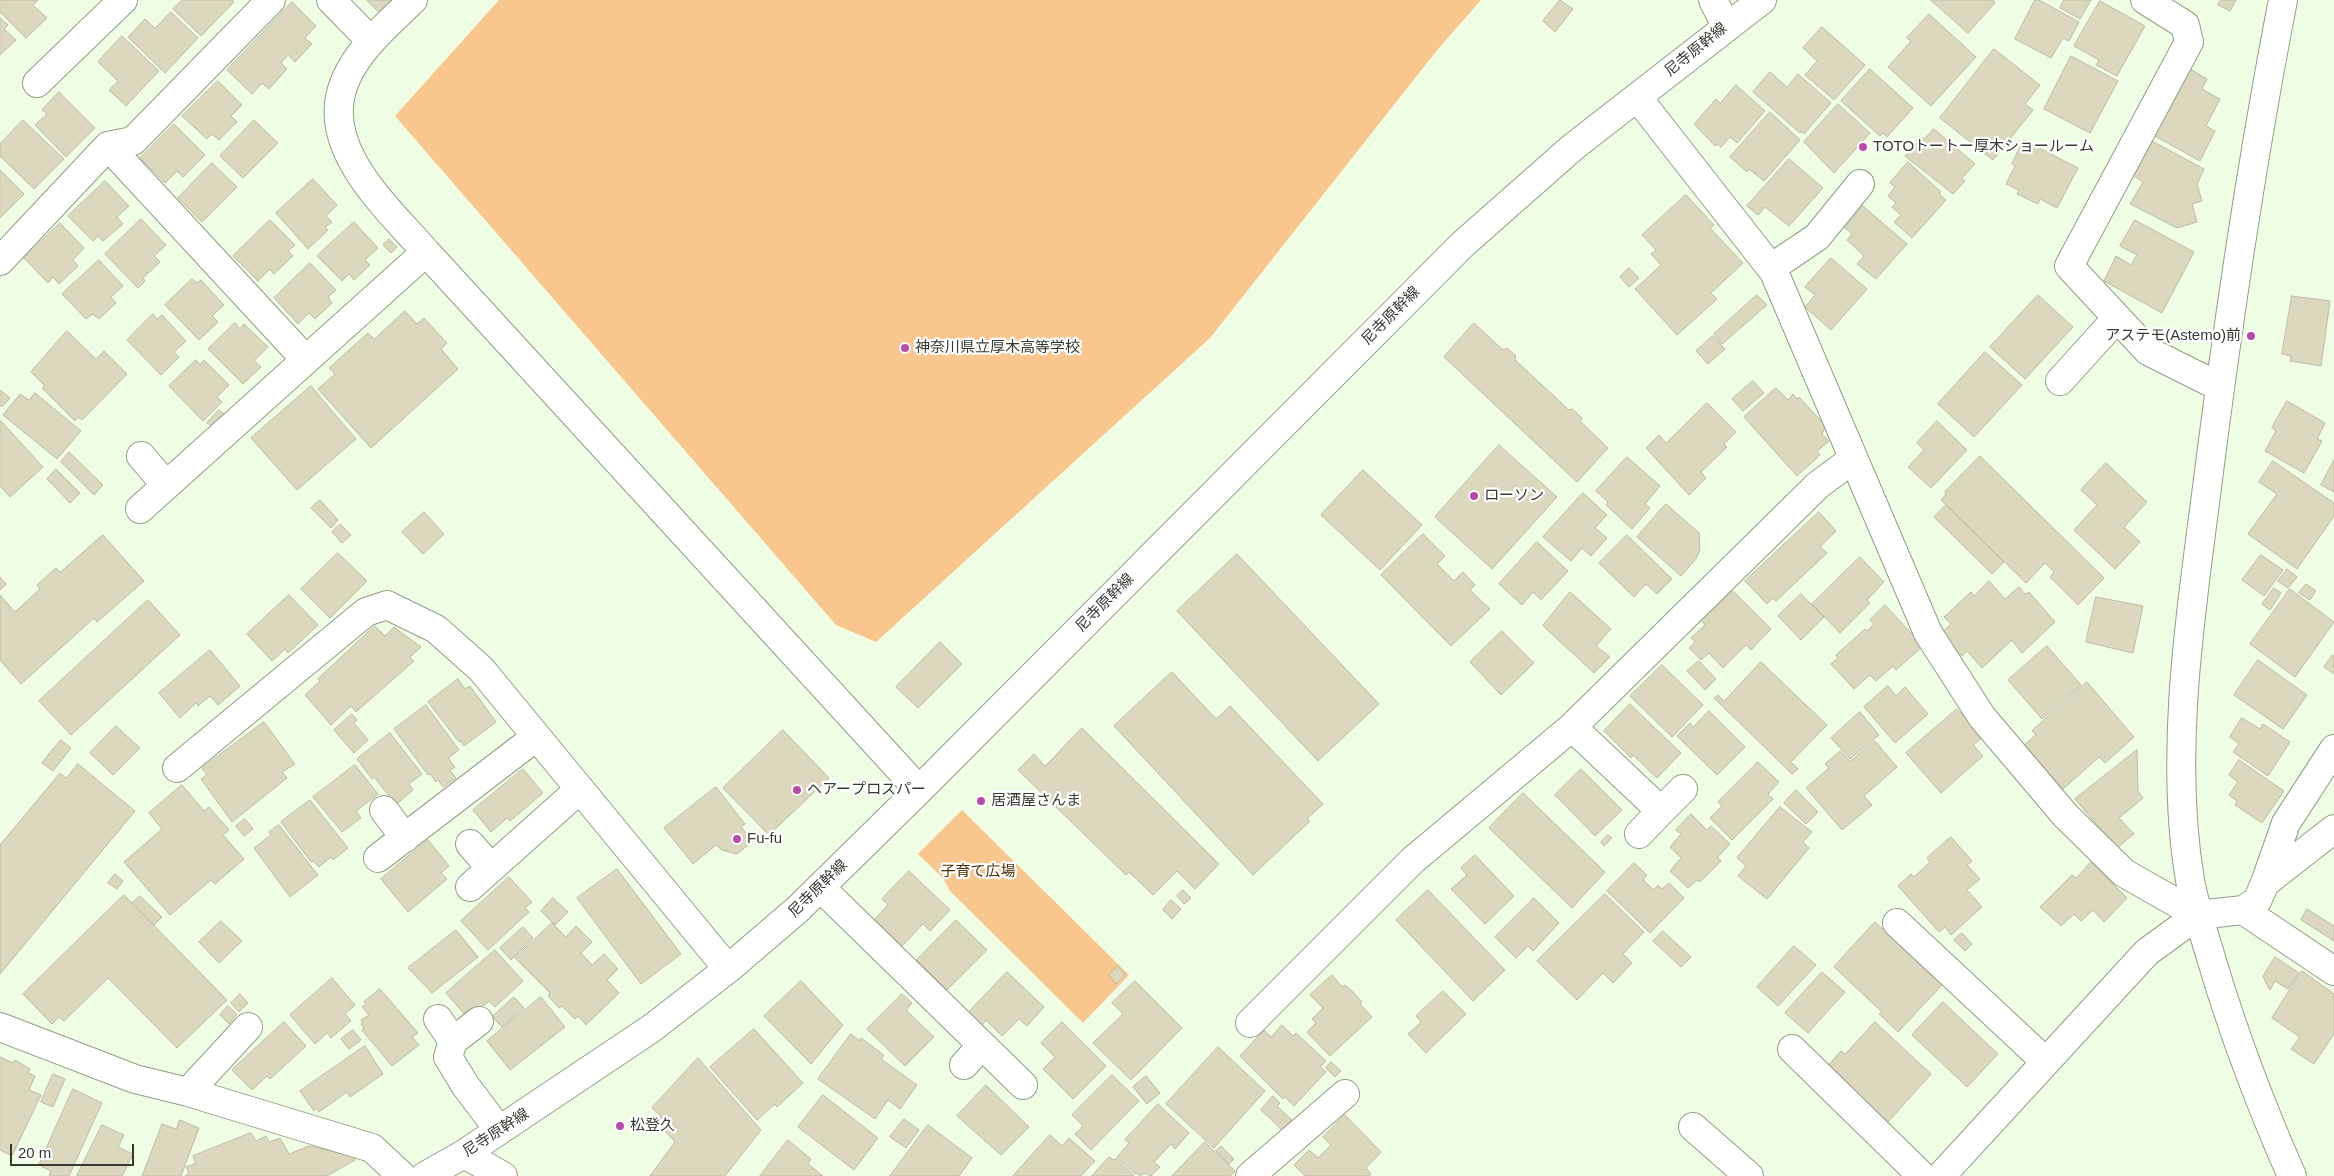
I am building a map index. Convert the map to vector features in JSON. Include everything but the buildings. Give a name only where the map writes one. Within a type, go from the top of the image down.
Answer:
[{"type":"street","points":[[37,83],[123,0]]},
{"type":"street","points":[[0,261],[108,146],[133,141],[271,0]]},
{"type":"street","points":[[332,0],[371,41]]},
{"type":"street","points":[[413,0],[371,41],[345,81],[339,110],[342,140],[358,172],[426,252],[919,790]]},
{"type":"street","points":[[1713,0],[1726,26]]},
{"type":"street","name":"尼寺原幹線","points":[[425,1176],[464,1154],[652,1028],[728,969],[798,909],[1463,244],[1573,147],[1726,26],[1762,0]]},
{"type":"street","points":[[2145,0],[2185,25],[2189,42],[2069,266],[2148,351],[2220,387]]},
{"type":"street","points":[[2283,0],[2261,111],[2220,387],[2196,571],[2187,660],[2182,744],[2186,850],[2198,915],[2222,996],[2257,1097],[2292,1176]]},
{"type":"street","points":[[1637,97],[1771,268],[1928,633],[1982,717],[2065,815],[2124,873],[2198,915]]},
{"type":"street","points":[[108,146],[306,360]]},
{"type":"street","points":[[1771,268],[1817,237],[1860,184]]},
{"type":"street","points":[[140,509],[426,252]]},
{"type":"street","points":[[2060,381],[2117,318]]},
{"type":"street","points":[[141,456],[166,485]]},
{"type":"street","points":[[1250,1023],[1413,860],[1572,726],[1818,485],[1853,459]]},
{"type":"street","points":[[177,768],[366,612],[387,605],[436,629],[481,669],[728,969]]},
{"type":"street","points":[[1572,726],[1661,811]]},
{"type":"street","points":[[378,858],[536,737]]},
{"type":"street","points":[[1941,1176],[2147,952],[2198,915],[2243,910],[2256,901],[2265,883],[2286,823],[2334,749]]},
{"type":"street","points":[[470,887],[580,789]]},
{"type":"street","points":[[1639,834],[1683,790]]},
{"type":"street","points":[[384,810],[404,838]]},
{"type":"street","points":[[2265,883],[2334,829]]},
{"type":"street","points":[[470,844],[491,868]]},
{"type":"street","points":[[820,887],[1023,1085]]},
{"type":"street","points":[[2243,910],[2334,971]]},
{"type":"street","points":[[1897,923],[2046,1062]]},
{"type":"street","points":[[479,1021],[446,1030],[448,1057],[465,1085],[499,1130]]},
{"type":"street","points":[[0,1027],[135,1079],[188,1092],[372,1148],[402,1176]]},
{"type":"street","points":[[188,1092],[248,1027]]},
{"type":"street","points":[[964,1065],[982,1045]]},
{"type":"street","points":[[1792,1049],[1922,1176]]},
{"type":"street","points":[[1250,1176],[1345,1094]]},
{"type":"street","points":[[1693,1127],[1749,1176]]},
{"type":"street","points":[[464,1154],[503,1176]]},
{"type":"green space","name":"神奈川県立厚木高等学校","points":[[499,0],[1481,0],[1438,49],[1210,338],[876,642],[836,625],[395,116]]},
{"type":"green space","name":"子育て広場","points":[[962,810],[1129,975],[1083,1023],[950,891],[943,878],[918,854]]},
{"type":"place","name":"TOTOトートー厚木ショールーム","points":[[1863,147]]},
{"type":"place","name":"アステモ(Astemo)前","points":[[2251,336]]},
{"type":"place","name":"神奈川県立厚木高等学校","points":[[905,348]]},
{"type":"place","name":"ローソン","points":[[1474,496]]},
{"type":"place","name":"ヘアープロスパー","points":[[797,790]]},
{"type":"place","name":"居酒屋さんま","points":[[981,801]]},
{"type":"place","name":"Fu-fu","points":[[737,839]]},
{"type":"place","name":"松登久","points":[[620,1126]]}]
